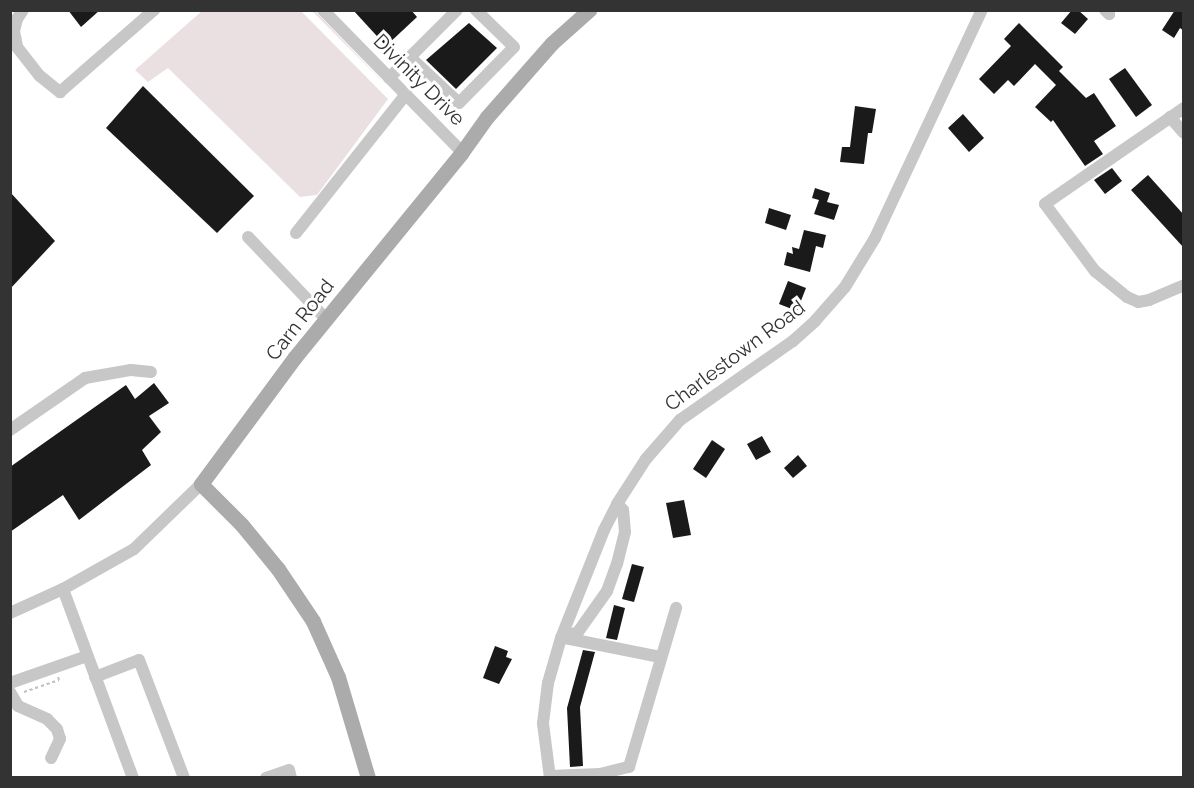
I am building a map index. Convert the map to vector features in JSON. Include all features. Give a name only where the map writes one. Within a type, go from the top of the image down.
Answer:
[{"type":"main road","name":"Carn Road","points":[[201,484],[326,319],[462,152],[487,117],[552,43],[589,10]]},
{"type":"main road","points":[[201,484],[242,525],[278,569],[313,621],[338,677],[368,777]]},
{"type":"street","points":[[24,10],[17,19],[14,31],[17,47],[40,76],[60,92],[154,10]]},
{"type":"street","name":"Divinity Drive","points":[[323,10],[462,152]]},
{"type":"street","points":[[410,57],[459,103],[514,46],[476,10]]},
{"type":"street","name":"Charlestown Road","points":[[550,776],[544,737],[544,708],[548,683],[561,638],[604,530],[617,504],[641,466],[680,420],[793,341],[815,321],[845,287],[875,238],[982,10]]},
{"type":"street","points":[[389,78],[456,11]]},
{"type":"street","points":[[296,233],[406,94]]},
{"type":"street","points":[[1184,108],[1045,204],[1095,271],[1127,297],[1138,302],[1149,300],[1184,285]]},
{"type":"street","points":[[1170,117],[1184,133]]},
{"type":"street","points":[[248,237],[326,319]]},
{"type":"street","points":[[10,430],[85,378],[131,370],[151,372]]},
{"type":"street","name":"Carn Road","points":[[10,613],[63,590],[134,549],[201,484]]},
{"type":"street","points":[[561,638],[578,632],[607,591],[625,532],[623,510],[617,504]]},
{"type":"street","points":[[63,590],[133,777]]},
{"type":"street","points":[[550,776],[600,774],[629,767],[676,608]]},
{"type":"street","points":[[561,638],[660,657]]},
{"type":"street","points":[[10,683],[87,656]]},
{"type":"street","points":[[95,678],[139,660],[184,777]]},
{"type":"street","points":[[11,695],[18,706],[47,719],[57,729],[60,739],[51,758]]},
{"type":"street","points":[[266,777],[289,770],[291,777]]},
{"type":"path","points":[[11,695],[59,680],[57,674],[64,672]]},
{"type":"shaded area","points":[[203,10],[301,11],[388,99],[317,195],[300,197],[168,68],[148,82],[135,70]]},
{"type":"shaded area","points":[[312,11],[316,12],[387,86]]},
{"type":"building","points":[[68,10],[100,10],[81,27]]},
{"type":"building","points":[[353,10],[411,10],[417,17],[386,46]]},
{"type":"building","points":[[1072,10],[1078,10],[1088,19],[1075,34],[1061,23]]},
{"type":"building","points":[[1175,10],[1184,10],[1184,31],[1180,28],[1174,38],[1162,30]]},
{"type":"building","points":[[469,23],[497,48],[456,89],[426,60]]},
{"type":"building","points":[[1019,23],[1063,67],[1059,71],[1086,98],[1094,93],[1116,126],[1094,141],[1103,154],[1085,166],[1053,120],[1051,122],[1035,107],[1056,85],[1035,64],[1014,86],[1008,80],[994,94],[979,79],[1011,46],[1004,39]]},
{"type":"building","points":[[1125,68],[1152,105],[1136,117],[1109,79]]},
{"type":"building","points":[[143,86],[254,196],[217,233],[106,128]]},
{"type":"building","points":[[855,106],[876,109],[872,133],[868,133],[864,164],[840,162],[842,147],[850,147]]},
{"type":"building","points":[[963,114],[984,138],[969,152],[948,128]]},
{"type":"building","points":[[1112,168],[1122,181],[1105,194],[1094,180]]},
{"type":"building","points":[[1148,175],[1184,215],[1184,248],[1131,190]]},
{"type":"building","points":[[815,188],[830,193],[827,202],[839,205],[834,220],[814,214],[819,200],[812,198]]},
{"type":"building","points":[[10,192],[55,241],[10,289]]},
{"type":"building","points":[[769,208],[791,215],[786,230],[765,223]]},
{"type":"building","points":[[804,230],[826,235],[823,248],[816,246],[810,272],[784,265],[787,252],[793,254],[792,247],[799,249]]},
{"type":"building","points":[[788,281],[806,288],[797,311],[779,304]]},
{"type":"building","points":[[154,383],[169,403],[149,416],[161,432],[142,450],[151,465],[79,520],[63,495],[10,532],[10,467],[126,385],[135,399]]},
{"type":"building","points":[[762,436],[771,452],[756,460],[747,444]]},
{"type":"building","points":[[712,440],[725,449],[706,478],[693,469]]},
{"type":"building","points":[[798,455],[807,466],[793,478],[784,468]]},
{"type":"building","points":[[684,500],[691,535],[673,538],[666,503]]},
{"type":"building","points":[[632,564],[644,567],[634,602],[622,599]]},
{"type":"building","points":[[614,605],[625,608],[617,640],[606,638]]},
{"type":"building","points":[[495,646],[508,651],[506,657],[512,659],[499,684],[483,678]]},
{"type":"building","points":[[583,650],[595,652],[580,707],[583,766],[570,767],[567,708]]}]
